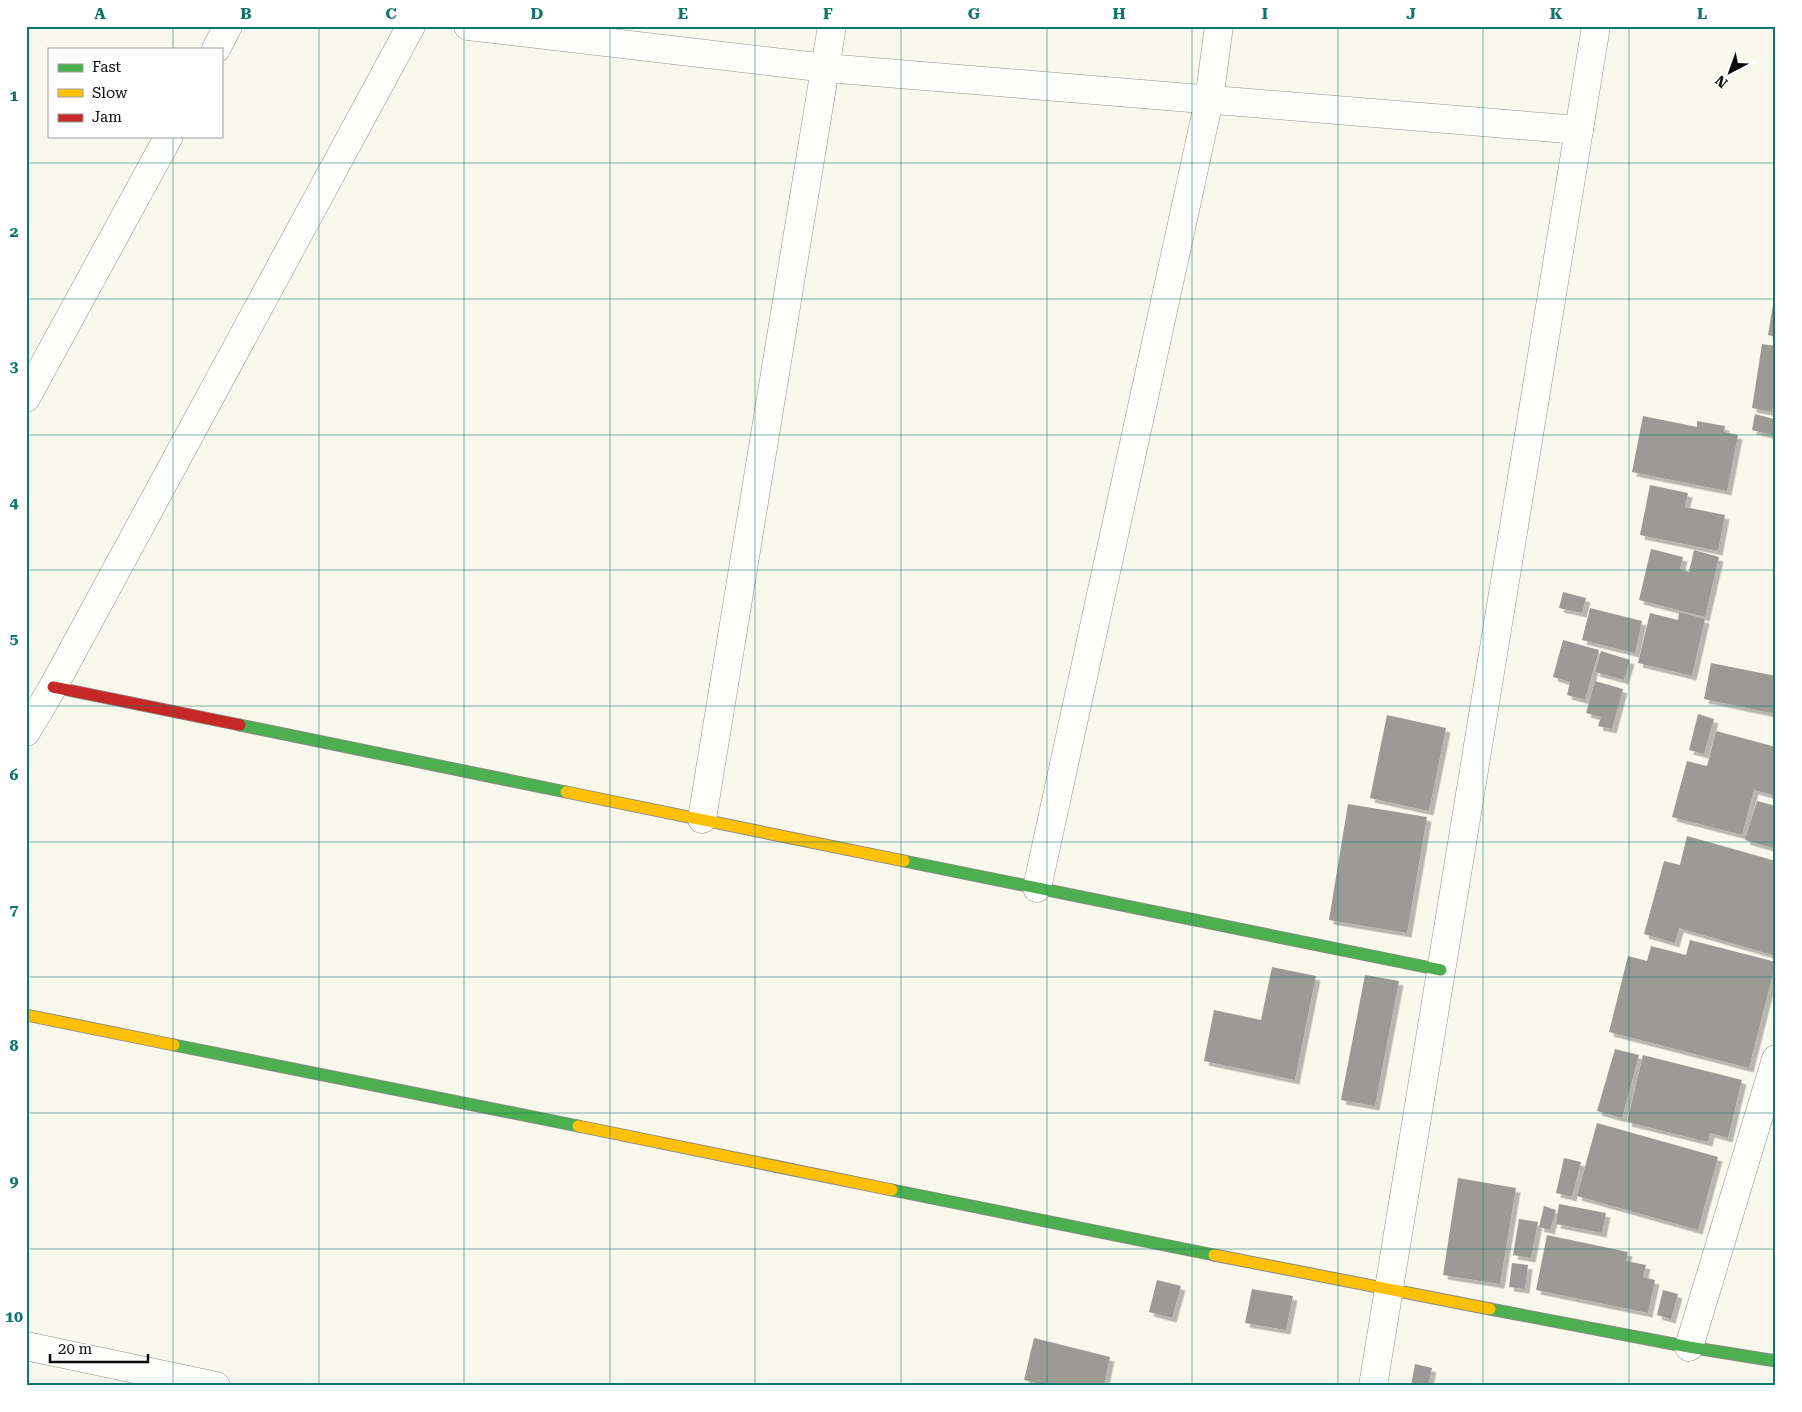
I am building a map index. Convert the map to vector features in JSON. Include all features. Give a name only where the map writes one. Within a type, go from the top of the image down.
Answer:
[{"type":"street","points":[[217,48],[228,26]]},
{"type":"street","points":[[26,732],[53,687],[411,26]]},
{"type":"street","points":[[468,26],[826,68],[1579,130]]},
{"type":"street","points":[[702,819],[832,26]]},
{"type":"street","points":[[1036,888],[1209,100],[1220,26]]},
{"type":"street","points":[[1373,1386],[1596,26]]},
{"type":"street","points":[[26,398],[168,138]]},
{"type":"street","points":[[53,687],[1441,970]]},
{"type":"street","points":[[26,1014],[1389,1290],[1689,1347],[1776,1361]]},
{"type":"street","points":[[1689,1347],[1776,1058]]},
{"type":"street","points":[[26,1346],[216,1386]]},
{"type":"building","points":[[1776,292],[1776,337],[1768,335]]},
{"type":"building","points":[[1762,344],[1776,346],[1776,390],[1772,412],[1752,408]]},
{"type":"building","points":[[1755,414],[1774,419],[1776,415],[1776,436],[1752,430]]},
{"type":"building","points":[[1643,416],[1697,427],[1697,421],[1725,426],[1724,432],[1738,435],[1727,491],[1632,472]]},
{"type":"building","points":[[1650,485],[1688,493],[1685,507],[1725,515],[1718,551],[1640,535]]},
{"type":"building","points":[[1651,549],[1683,557],[1680,569],[1689,572],[1694,550],[1719,557],[1705,617],[1639,600]]},
{"type":"building","points":[[1563,592],[1586,598],[1582,613],[1559,608]]},
{"type":"building","points":[[1590,608],[1642,621],[1635,653],[1582,640]]},
{"type":"building","points":[[1679,612],[1705,619],[1692,676],[1638,663],[1650,613],[1678,620]]},
{"type":"building","points":[[1563,640],[1599,650],[1585,700],[1567,695],[1570,682],[1553,677]]},
{"type":"building","points":[[1601,651],[1630,660],[1624,680],[1595,672]]},
{"type":"building","points":[[1711,663],[1776,676],[1776,714],[1704,699]]},
{"type":"building","points":[[1595,681],[1623,689],[1612,729],[1598,726],[1601,717],[1586,713]]},
{"type":"building","points":[[1698,714],[1714,719],[1704,754],[1689,750]]},
{"type":"building","points":[[1387,715],[1446,728],[1429,811],[1370,798]]},
{"type":"building","points":[[1716,731],[1776,747],[1776,796],[1754,790],[1742,835],[1672,817],[1687,761],[1707,766]]},
{"type":"building","points":[[1757,801],[1776,806],[1776,849],[1745,840]]},
{"type":"building","points":[[1348,804],[1427,817],[1407,933],[1329,920]]},
{"type":"building","points":[[1687,836],[1776,861],[1776,956],[1679,928],[1675,943],[1644,934],[1664,861],[1680,865]]},
{"type":"building","points":[[1690,940],[1776,962],[1749,1068],[1609,1032],[1628,956],[1647,961],[1651,946],[1686,955]]},
{"type":"building","points":[[1272,967],[1316,976],[1295,1080],[1204,1061],[1214,1010],[1261,1020]]},
{"type":"building","points":[[1365,975],[1399,981],[1375,1106],[1341,1100]]},
{"type":"building","points":[[1615,1049],[1639,1055],[1622,1118],[1597,1111]]},
{"type":"building","points":[[1643,1055],[1742,1080],[1728,1138],[1710,1133],[1708,1142],[1627,1122]]},
{"type":"building","points":[[1597,1123],[1718,1157],[1698,1230],[1577,1196]]},
{"type":"building","points":[[1564,1158],[1581,1162],[1572,1197],[1556,1193]]},
{"type":"building","points":[[1458,1178],[1516,1188],[1500,1284],[1443,1275]]},
{"type":"building","points":[[1559,1204],[1606,1213],[1602,1233],[1556,1224]]},
{"type":"building","points":[[1544,1206],[1556,1210],[1550,1230],[1539,1227]]},
{"type":"building","points":[[1519,1219],[1538,1222],[1531,1258],[1513,1255]]},
{"type":"building","points":[[1547,1235],[1628,1252],[1626,1261],[1646,1265],[1643,1277],[1655,1280],[1648,1313],[1536,1290]]},
{"type":"building","points":[[1512,1263],[1528,1265],[1525,1289],[1509,1287]]},
{"type":"building","points":[[1157,1280],[1181,1286],[1172,1318],[1149,1312]]},
{"type":"building","points":[[1252,1289],[1293,1296],[1286,1330],[1245,1323]]},
{"type":"building","points":[[1663,1290],[1678,1294],[1671,1319],[1657,1315]]},
{"type":"building","points":[[1034,1338],[1110,1357],[1104,1386],[1047,1386],[1024,1380]]},
{"type":"building","points":[[1415,1364],[1432,1368],[1428,1386],[1411,1386]]},
{"type":"traffic: fast","points":[[240,725],[566,792]]},
{"type":"traffic: fast","points":[[904,861],[1441,970]]},
{"type":"traffic: fast","points":[[174,1045],[578,1126]]},
{"type":"traffic: fast","points":[[892,1190],[1214,1255]]},
{"type":"traffic: fast","points":[[1490,1309],[1689,1347],[1776,1361]]},
{"type":"traffic: slow","points":[[566,792],[904,861]]},
{"type":"traffic: slow","points":[[26,1015],[174,1045]]},
{"type":"traffic: slow","points":[[578,1126],[892,1190]]},
{"type":"traffic: slow","points":[[1214,1255],[1490,1309]]},
{"type":"traffic: jam","points":[[53,687],[240,725]]}]
